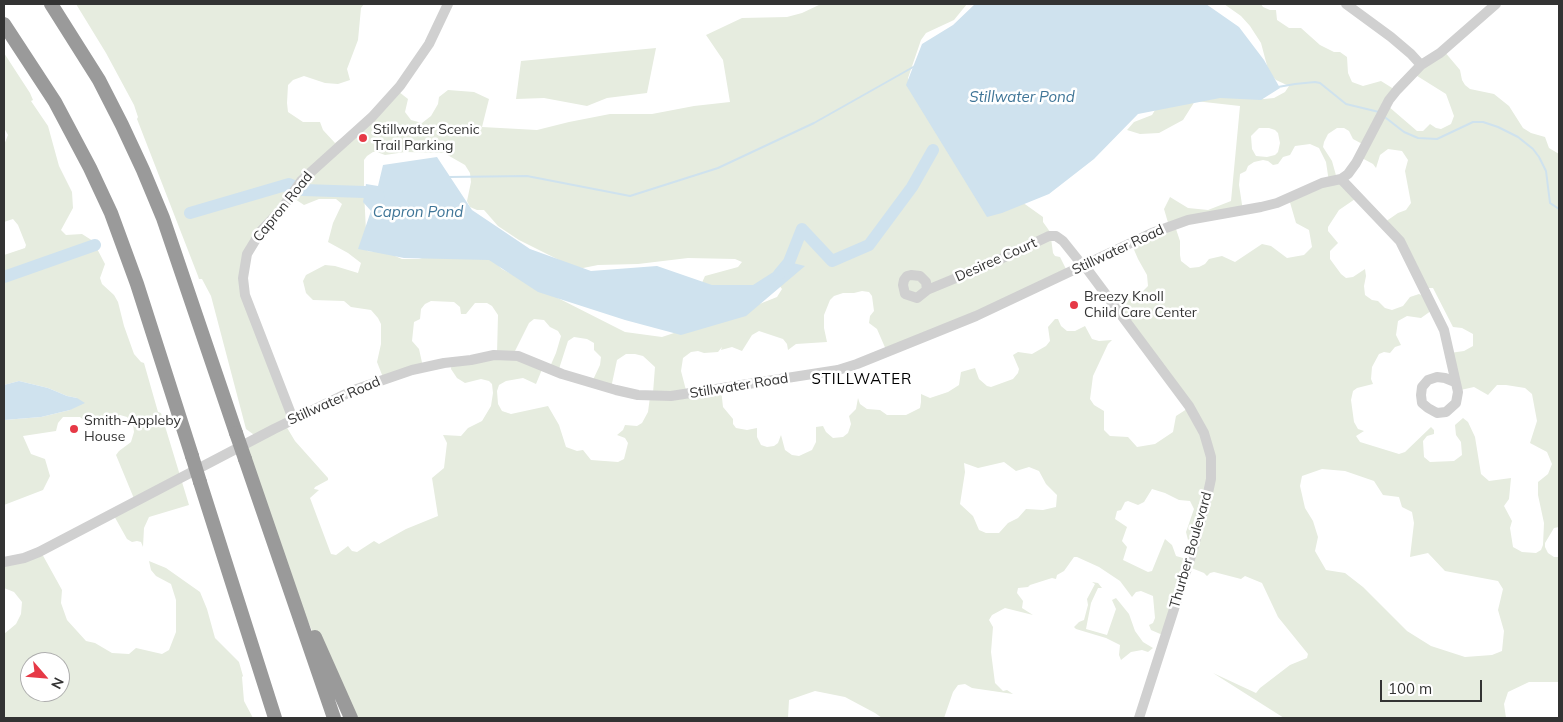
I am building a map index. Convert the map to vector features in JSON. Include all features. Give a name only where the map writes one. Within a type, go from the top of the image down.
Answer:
[{"type":"highway","points":[[51,4],[99,80],[144,170],[163,218],[334,718]]},
{"type":"highway","points":[[4,24],[55,102],[79,146],[107,206],[137,284],[275,718]]},
{"type":"highway","points":[[276,548],[351,718]]},
{"type":"street","name":"Capron Road","points":[[293,419],[245,296],[244,263],[252,246],[301,181],[372,117],[400,86],[430,44],[448,4]]},
{"type":"street","points":[[1346,4],[1391,37],[1421,65]]},
{"type":"street","points":[[1455,382],[1437,377],[1428,380],[1422,387],[1422,403],[1437,413],[1446,412],[1456,403],[1458,392],[1444,330],[1400,241],[1341,179],[1348,174],[1356,163],[1389,100],[1397,90],[1421,65],[1440,53],[1496,4]]},
{"type":"street","name":"Stillwater Road","points":[[4,562],[24,558],[39,552],[293,419],[354,390],[398,374],[444,362],[471,360],[494,355],[518,356],[562,374],[616,390],[654,396],[680,396],[838,370],[976,316],[1152,232],[1178,223],[1277,203],[1322,183],[1341,179]]},
{"type":"street","name":"Desiree Court","points":[[927,290],[990,264],[1049,236],[1056,236],[1063,241],[1083,266]]},
{"type":"street","name":"Thurber Boulevard","points":[[1083,266],[1189,406],[1204,433],[1210,457],[1211,479],[1192,553],[1139,718]]},
{"type":"shaded area","points":[[76,4],[364,4],[361,8],[358,40],[347,69],[350,80],[338,84],[325,83],[304,76],[293,80],[288,85],[288,112],[303,122],[320,122],[323,130],[335,143],[362,123],[394,88],[408,99],[405,112],[411,120],[422,123],[431,116],[438,104],[439,97],[448,90],[474,92],[489,99],[482,127],[537,130],[610,114],[652,114],[694,106],[730,102],[723,60],[706,35],[742,18],[787,17],[802,13],[821,4],[967,4],[954,20],[926,33],[921,40],[908,78],[911,92],[1022,202],[1043,217],[1043,222],[1058,243],[1051,238],[1053,253],[1055,256],[1060,257],[1068,273],[887,352],[877,329],[869,323],[870,316],[874,311],[872,296],[869,292],[862,291],[843,293],[834,296],[830,300],[824,315],[827,342],[796,344],[788,350],[787,344],[783,339],[759,331],[752,335],[742,351],[732,347],[721,350],[722,347],[718,352],[691,352],[683,358],[681,371],[687,394],[721,389],[723,407],[733,419],[733,424],[736,428],[747,430],[757,428],[757,437],[761,445],[767,447],[778,443],[781,435],[785,450],[792,455],[799,456],[812,450],[816,442],[816,427],[823,426],[826,432],[833,438],[843,437],[848,433],[851,424],[849,416],[856,409],[858,398],[860,404],[867,409],[880,410],[887,415],[906,415],[920,408],[921,394],[930,398],[948,392],[959,385],[961,372],[975,368],[979,379],[991,387],[1013,379],[1019,369],[1013,355],[1018,352],[1032,354],[1046,346],[1050,341],[1048,327],[1055,319],[1058,319],[1061,326],[1067,331],[1075,331],[1085,326],[1092,339],[1099,341],[1112,340],[1108,344],[1093,376],[1090,399],[1094,405],[1104,411],[1104,430],[1110,436],[1128,437],[1137,447],[1155,444],[1173,432],[1176,416],[1190,407],[1117,308],[1129,299],[1139,295],[1148,286],[1147,275],[1132,245],[1169,226],[1164,209],[1170,197],[1188,208],[1208,210],[1231,201],[1240,106],[1195,101],[1183,120],[1159,133],[1140,134],[1127,130],[1134,122],[1152,115],[1160,102],[1199,90],[1264,99],[1274,98],[1285,92],[1289,86],[1276,80],[1269,73],[1261,43],[1250,26],[1241,16],[1224,4],[1261,4],[1270,10],[1276,10],[1277,20],[1289,28],[1301,28],[1320,45],[1334,52],[1340,52],[1347,57],[1348,73],[1352,82],[1363,86],[1381,81],[1397,91],[1388,106],[1417,131],[1423,131],[1430,124],[1441,129],[1451,124],[1454,116],[1446,94],[1414,74],[1444,51],[1460,70],[1465,85],[1470,89],[1494,94],[1509,106],[1523,128],[1531,133],[1545,137],[1549,148],[1559,154],[1559,527],[1554,528],[1545,543],[1545,547],[1548,553],[1554,557],[1559,557],[1559,682],[1529,682],[1508,692],[1504,704],[1506,718],[1284,718],[1213,673],[1256,693],[1290,665],[1307,658],[1308,654],[1278,617],[1262,583],[1245,576],[1241,579],[1214,572],[1207,576],[1189,567],[1165,636],[1151,630],[1149,625],[1153,623],[1155,618],[1153,596],[1141,591],[1136,592],[1132,597],[1120,581],[1099,567],[1074,557],[1064,571],[1057,575],[1056,579],[1052,578],[1028,587],[1018,588],[1017,593],[1023,601],[1022,608],[1033,615],[1005,608],[992,615],[989,620],[993,627],[991,652],[995,683],[1003,691],[1007,690],[1013,694],[972,688],[965,684],[958,685],[953,692],[944,718],[882,718],[845,697],[815,691],[789,700],[788,718],[351,718],[289,579],[242,448],[257,437],[246,429],[211,296],[202,279],[199,279],[137,119],[134,105],[106,53]],"holes":[[[1259,128],[1269,128],[1278,133],[1280,143],[1278,152],[1275,155],[1267,157],[1256,156],[1252,149],[1251,136]],[[1337,128],[1344,128],[1349,131],[1353,139],[1366,146],[1360,157],[1373,164],[1376,168],[1380,155],[1388,149],[1402,151],[1408,160],[1405,171],[1411,203],[1406,210],[1385,222],[1425,288],[1433,288],[1453,327],[1462,328],[1473,334],[1473,346],[1464,351],[1450,353],[1456,391],[1474,387],[1488,395],[1497,385],[1506,385],[1525,388],[1532,394],[1537,421],[1530,443],[1547,452],[1552,464],[1548,474],[1538,482],[1538,495],[1544,523],[1543,545],[1541,550],[1536,553],[1522,552],[1513,547],[1510,528],[1512,521],[1504,506],[1509,499],[1511,478],[1489,481],[1481,474],[1475,437],[1468,422],[1463,418],[1455,425],[1456,435],[1461,442],[1462,455],[1454,461],[1430,462],[1424,457],[1423,441],[1427,436],[1434,434],[1434,430],[1431,427],[1405,452],[1399,454],[1360,442],[1356,436],[1364,431],[1358,429],[1354,422],[1351,400],[1353,391],[1357,388],[1373,384],[1371,379],[1372,367],[1379,354],[1384,352],[1390,353],[1395,347],[1401,345],[1396,335],[1398,321],[1407,316],[1421,318],[1435,308],[1430,299],[1419,294],[1410,297],[1403,306],[1392,310],[1385,308],[1378,301],[1372,300],[1365,295],[1365,269],[1353,277],[1346,278],[1330,259],[1330,251],[1338,243],[1328,231],[1328,227],[1339,210],[1358,197],[1337,179],[1332,161],[1323,147],[1328,134]],[[1310,144],[1319,148],[1326,162],[1329,182],[1289,199],[1296,223],[1309,230],[1312,247],[1304,255],[1287,258],[1271,246],[1262,244],[1235,262],[1222,256],[1209,259],[1199,267],[1190,268],[1181,261],[1180,241],[1175,226],[1243,211],[1239,185],[1240,174],[1246,171],[1248,166],[1254,162],[1263,160],[1273,165],[1278,164],[1283,157],[1290,155],[1295,146]],[[373,152],[385,155],[405,152],[444,153],[465,165],[470,173],[471,182],[467,201],[470,207],[484,210],[498,226],[519,240],[573,267],[638,264],[688,258],[735,259],[742,262],[738,267],[705,276],[701,285],[740,287],[779,285],[782,289],[777,297],[662,337],[625,332],[502,269],[473,242],[419,259],[402,259],[388,253],[367,251],[364,160]],[[292,197],[304,205],[319,199],[336,199],[342,204],[333,223],[328,242],[361,263],[358,273],[325,265],[306,275],[303,281],[306,293],[313,300],[344,301],[351,307],[371,310],[381,324],[381,344],[377,362],[384,380],[423,367],[419,349],[412,341],[414,322],[420,319],[421,309],[425,304],[431,301],[454,302],[460,307],[461,314],[466,314],[475,303],[487,303],[492,306],[498,315],[497,354],[452,362],[451,369],[457,378],[465,383],[481,379],[489,381],[492,384],[493,393],[491,406],[482,421],[468,428],[461,436],[443,435],[447,443],[444,468],[432,478],[438,516],[406,529],[379,544],[374,541],[357,552],[352,551],[348,546],[336,555],[331,554],[310,498],[319,490],[314,489],[315,487],[328,480],[328,478],[295,441],[286,426],[288,419],[244,278],[256,241]],[[534,319],[544,320],[550,327],[558,331],[561,336],[549,369],[558,372],[568,341],[574,337],[587,339],[594,343],[594,350],[601,357],[600,365],[592,382],[611,388],[617,360],[626,354],[643,356],[655,367],[653,393],[650,397],[648,412],[642,423],[637,426],[625,425],[623,430],[617,435],[625,438],[628,443],[624,459],[618,462],[591,460],[583,450],[577,451],[566,447],[559,425],[548,406],[511,414],[502,411],[498,404],[497,391],[499,385],[506,381],[523,378],[536,384],[543,367],[513,355],[529,323]],[[1004,462],[1016,471],[1029,467],[1039,471],[1046,484],[1057,495],[1056,507],[1043,510],[1026,509],[999,533],[986,533],[979,530],[973,516],[960,504],[965,472],[964,463],[978,468]],[[1322,469],[1345,471],[1374,481],[1383,495],[1399,497],[1402,507],[1412,512],[1414,523],[1410,557],[1428,553],[1445,571],[1498,581],[1503,589],[1498,610],[1504,631],[1502,651],[1492,655],[1465,657],[1431,646],[1407,631],[1363,587],[1345,573],[1326,570],[1315,551],[1318,537],[1313,521],[1305,508],[1300,486],[1302,476]],[[1152,489],[1179,500],[1190,501],[1194,509],[1186,532],[1188,540],[1195,542],[1190,560],[1176,556],[1172,545],[1165,539],[1152,571],[1148,572],[1123,560],[1127,547],[1122,541],[1127,527],[1115,519],[1117,511],[1121,510],[1125,502],[1128,501],[1138,505],[1144,502]]]},
{"type":"shaded area","points":[[656,48],[647,93],[607,98],[587,106],[544,98],[516,99],[521,61]]},
{"type":"shaded area","points":[[4,53],[30,93],[33,100],[31,101],[48,126],[59,166],[72,192],[73,208],[61,230],[66,235],[82,234],[93,241],[105,264],[100,278],[102,284],[114,295],[118,302],[134,354],[144,363],[189,505],[149,517],[144,528],[143,547],[141,542],[132,542],[127,539],[113,514],[135,501],[116,455],[131,442],[134,432],[133,424],[127,417],[120,415],[105,423],[98,421],[87,428],[86,422],[80,417],[63,417],[58,423],[56,431],[23,436],[31,454],[45,459],[50,476],[43,490],[4,505],[4,420],[41,417],[70,410],[77,398],[19,381],[4,385],[4,255],[25,248],[26,245],[18,225],[13,219],[4,222],[4,145],[8,135],[4,128]]},
{"type":"shaded area","points":[[41,552],[62,590],[61,603],[67,620],[86,641],[95,643],[112,653],[129,654],[136,648],[162,654],[169,650],[176,632],[176,600],[171,584],[156,576],[151,570],[149,561],[166,568],[200,592],[215,638],[239,662],[243,676],[244,701],[253,718],[4,718],[4,634],[16,624],[21,614],[22,602],[14,592],[4,588],[4,561]]},
{"type":"shaded area","points":[[1092,582],[1098,583],[1102,588],[1098,588],[1091,603],[1086,629],[1107,635],[1116,609],[1112,600],[1116,598],[1129,614],[1135,631],[1143,642],[1153,648],[1148,652],[1142,650],[1131,652],[1121,660],[1119,655],[1120,645],[1074,627],[1084,620],[1088,605],[1087,599],[1095,584]]},
{"type":"water","name":"Stillwater Pond","points":[[975,4],[1206,4],[1239,27],[1264,60],[1280,88],[1261,100],[1220,98],[1138,114],[1094,159],[1049,194],[987,217],[906,85],[922,44],[953,25]]},
{"type":"water","name":"Capron Pond","points":[[437,157],[472,210],[530,249],[591,271],[657,266],[712,285],[753,285],[789,262],[805,266],[746,316],[681,335],[625,320],[538,292],[489,260],[404,258],[358,249],[371,211],[363,202],[366,184],[378,186],[383,165]]},
{"type":"water","points":[[19,381],[48,388],[77,398],[85,403],[70,410],[41,417],[4,420],[4,385]]},
{"type":"waterway","points":[[449,177],[527,176],[630,196],[718,168],[814,123],[915,66]]},
{"type":"waterway","points":[[1278,87],[1320,83],[1346,104],[1379,112]]},
{"type":"waterway","points":[[1386,118],[1404,132],[1418,138],[1437,139],[1473,122],[1483,122],[1518,137],[1533,149],[1539,157],[1546,171],[1550,203],[1559,209]]},
{"type":"waterway","points":[[779,274],[789,262],[802,229],[832,261],[869,245],[912,187],[933,150]]},
{"type":"waterway","points":[[190,213],[289,184],[303,190],[365,192],[379,196]]},
{"type":"waterway","points":[[4,277],[95,245]]},
{"type":"place","name":"Stillwater Scenic Trail Parking","points":[[363,138]]},
{"type":"place","name":"Breezy Knoll Child Care Center","points":[[1074,305]]},
{"type":"place","name":"Smith-Appleby House","points":[[74,429]]},
{"type":"district","name":"STILLWATER","points":[[862,379]]}]
